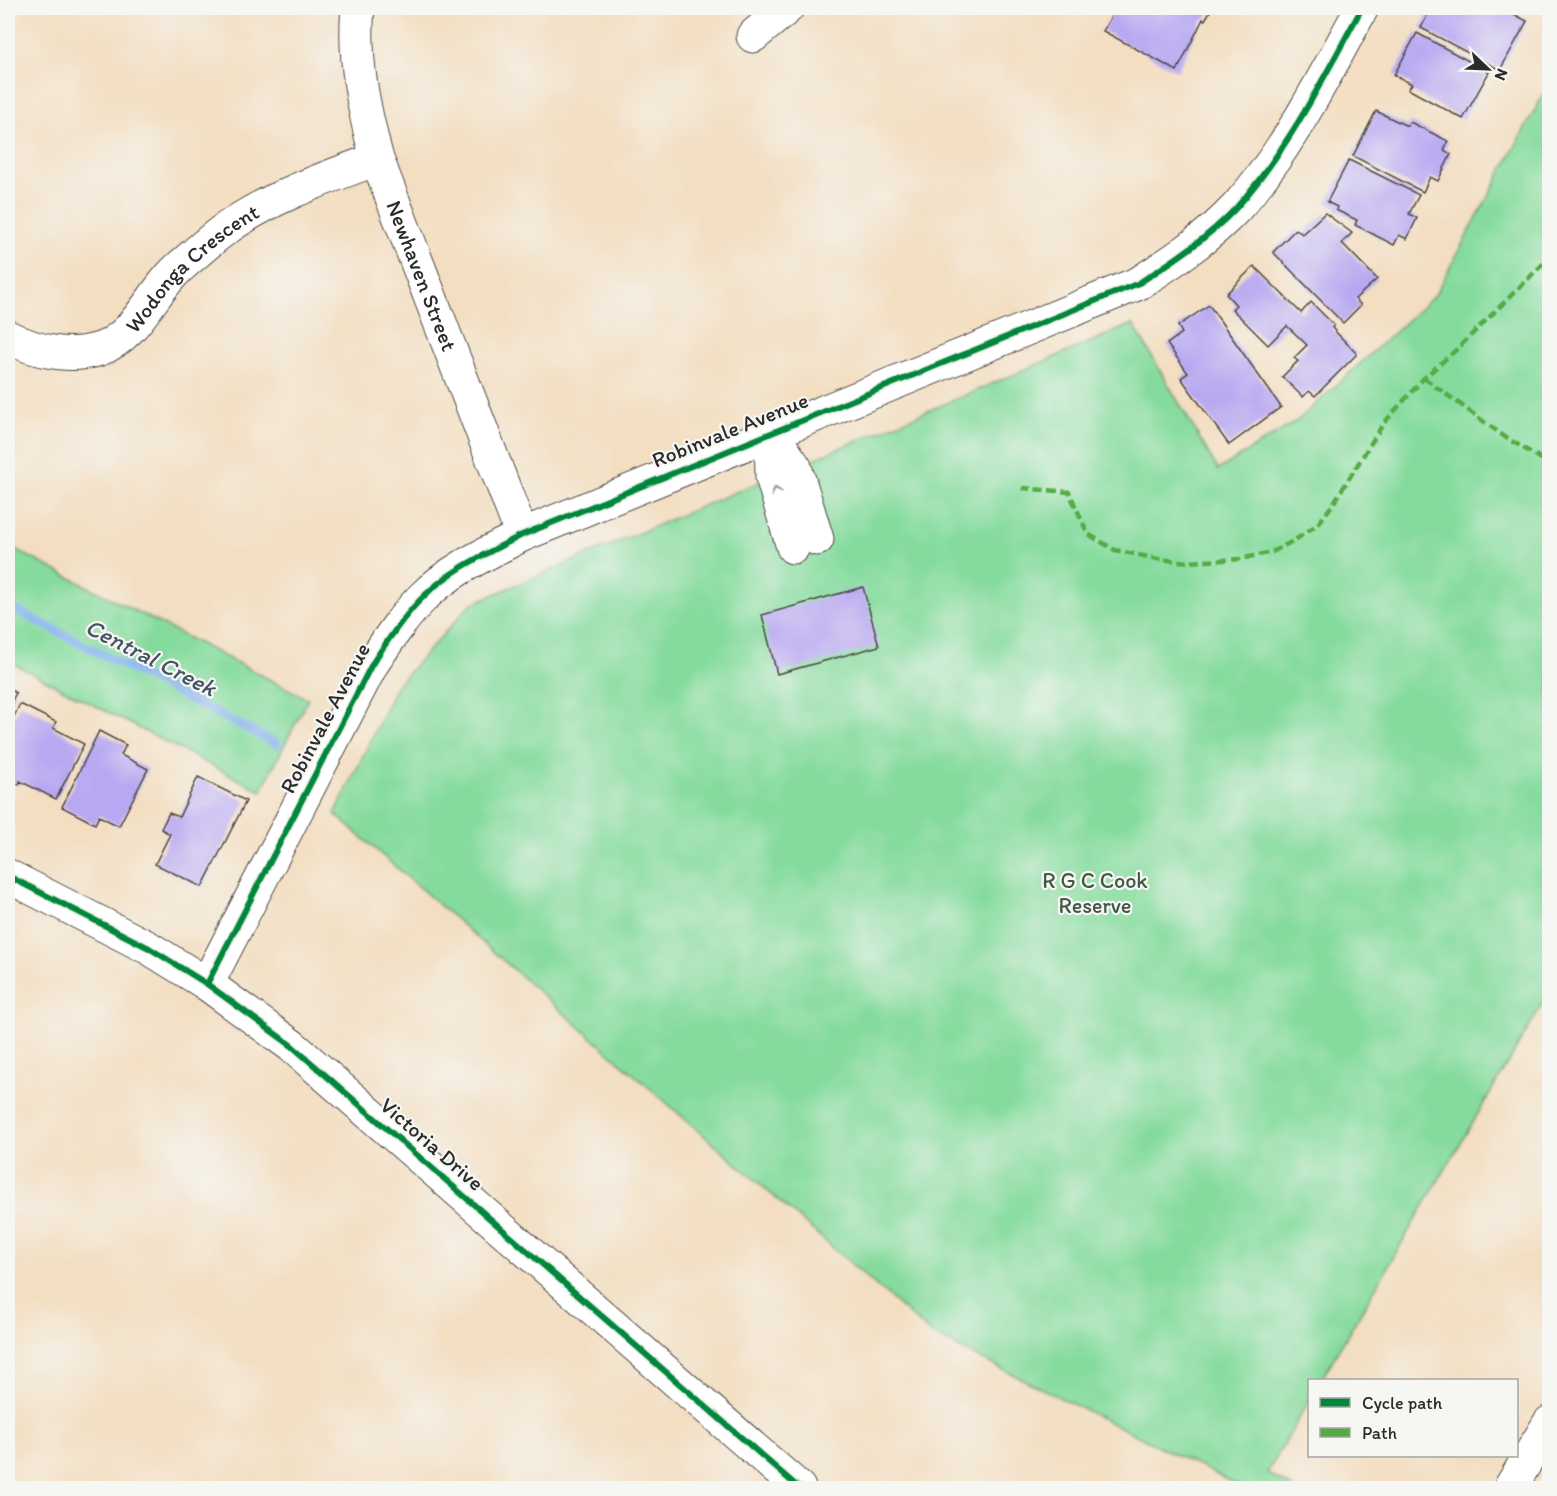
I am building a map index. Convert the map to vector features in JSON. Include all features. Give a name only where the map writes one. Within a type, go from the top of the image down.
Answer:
[{"type":"street","name":"Newhaven Street","points":[[358,8],[359,69],[365,110],[377,159],[522,535]]},
{"type":"street","points":[[753,36],[788,8]]},
{"type":"street","name":"Robinvale Avenue","points":[[207,984],[372,664],[395,629],[424,596],[459,568],[522,535],[1139,283],[1176,259],[1235,209],[1275,159],[1362,8]]},
{"type":"street","name":"Wodonga Crescent","points":[[8,337],[23,345],[52,352],[78,353],[102,348],[122,335],[136,321],[179,267],[225,229],[275,200],[377,159]]},
{"type":"street","points":[[771,433],[795,467],[805,543]]},
{"type":"street","name":"Victoria Drive","points":[[8,876],[148,948],[207,984],[292,1046],[799,1488]]},
{"type":"street","points":[[1510,1488],[1550,1422]]},
{"type":"path","points":[[1269,1484],[1277,1488]]},
{"type":"green space","name":"R G C Cook Reserve","points":[[1549,84],[1549,993],[1322,1379],[1308,1379],[1308,1403],[1267,1473],[1293,1488],[1243,1488],[933,1335],[335,814],[397,685],[471,604],[1133,324],[1218,470],[1297,421],[1435,295]]},
{"type":"green space","points":[[8,546],[308,699],[261,791],[8,661]]},
{"type":"building","points":[[1116,8],[1212,8],[1205,20],[1203,19],[1177,71],[1103,31]]},
{"type":"building","points":[[1431,8],[1502,8],[1527,21],[1500,70],[1421,28]]},
{"type":"building","points":[[1417,33],[1489,72],[1463,119],[1408,89],[1412,84],[1394,75]]},
{"type":"building","points":[[1376,111],[1407,126],[1410,122],[1448,141],[1444,150],[1451,154],[1438,181],[1430,177],[1423,192],[1353,156]]},
{"type":"building","points":[[1349,160],[1419,195],[1409,214],[1417,218],[1407,239],[1399,235],[1394,245],[1355,225],[1357,220],[1336,210],[1337,207],[1327,202]]},
{"type":"building","points":[[1325,213],[1352,233],[1342,243],[1377,279],[1355,299],[1361,305],[1343,323],[1273,252],[1296,229],[1302,234]]},
{"type":"building","points":[[1254,266],[1301,313],[1311,302],[1334,325],[1332,328],[1357,354],[1315,396],[1309,391],[1303,397],[1282,377],[1298,361],[1294,358],[1307,345],[1287,326],[1268,345],[1232,309],[1236,305],[1226,294]]},
{"type":"building","points":[[1209,305],[1281,407],[1229,445],[1181,378],[1188,373],[1167,344],[1182,333],[1178,326]]},
{"type":"building","points":[[863,587],[879,646],[777,674],[762,615]]},
{"type":"building","points":[[8,688],[16,693],[8,708]]},
{"type":"building","points":[[20,704],[56,722],[53,728],[84,744],[56,799],[20,781],[19,785],[8,779],[8,729]]},
{"type":"building","points":[[99,731],[126,745],[121,755],[148,769],[119,826],[99,816],[95,824],[62,807]]},
{"type":"building","points":[[198,777],[246,801],[202,887],[155,864],[170,834],[161,829],[169,813],[179,817]]},
{"type":"waterway","name":"Central Creek","points":[[8,606],[277,744]]},
{"type":"marked path","points":[[1022,488],[1069,492],[1088,534],[1115,550],[1158,559],[1189,562],[1240,559],[1272,552],[1318,524],[1383,424],[1424,378],[1457,349],[1550,257]]},
{"type":"marked path","points":[[1424,378],[1505,437],[1550,464]]},
{"type":"cycle path","points":[[207,984],[372,664],[402,621],[434,587],[470,562],[522,535],[1139,283],[1177,258],[1214,229],[1255,185],[1305,111],[1362,8]]},
{"type":"cycle path","points":[[8,876],[149,948],[207,984],[292,1046],[799,1488]]}]
